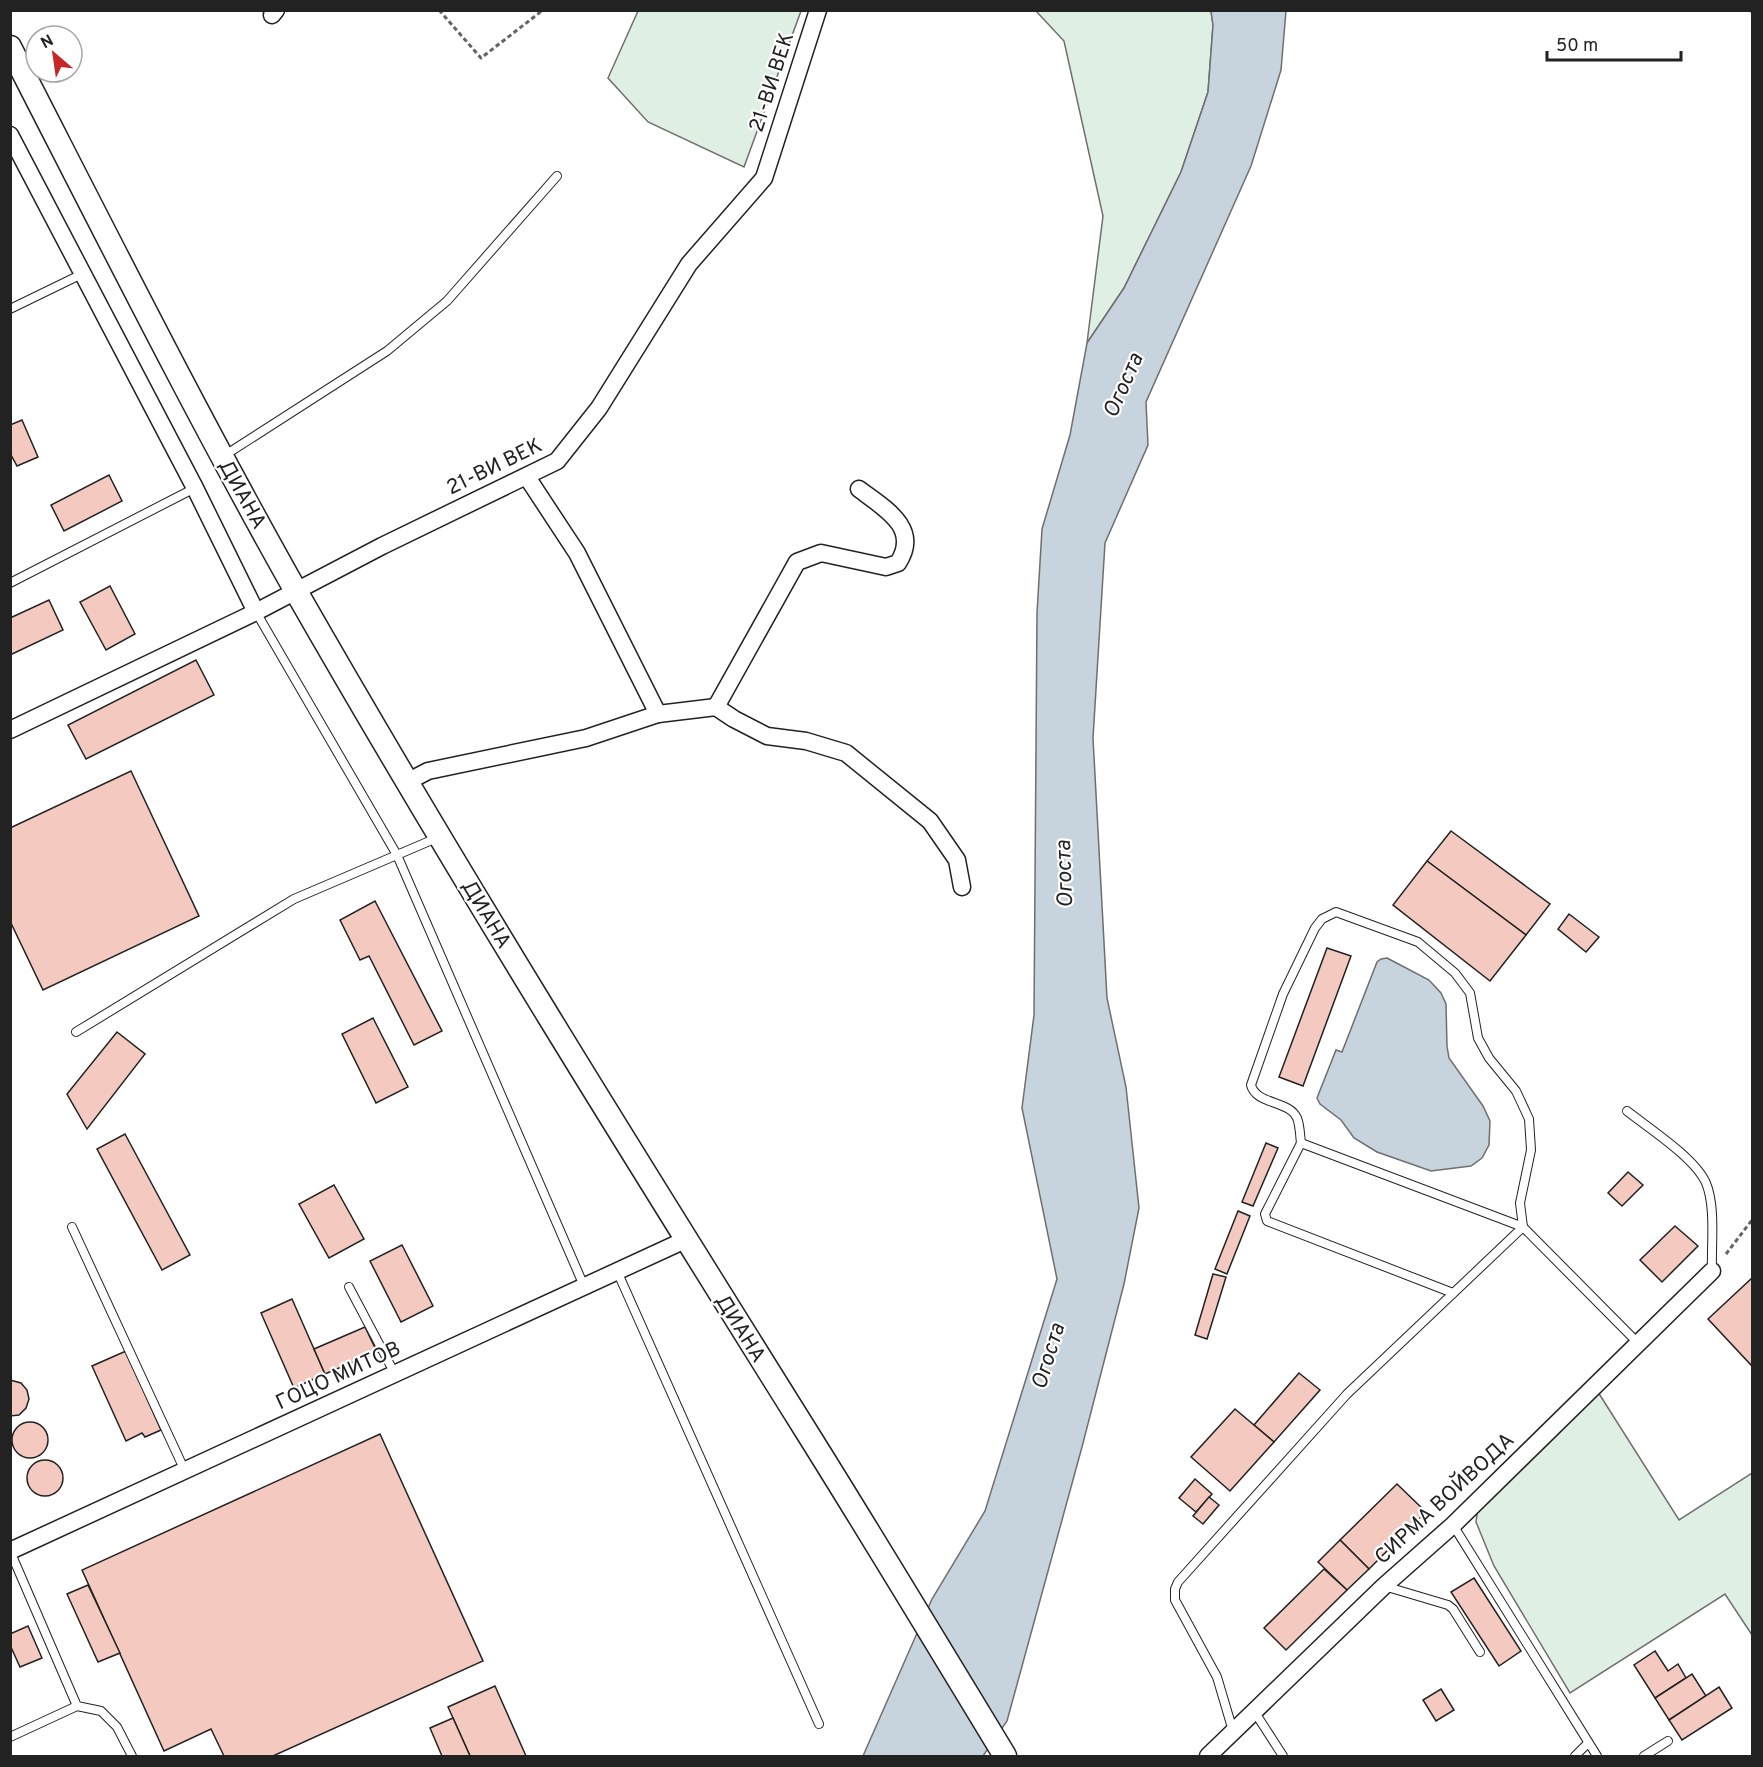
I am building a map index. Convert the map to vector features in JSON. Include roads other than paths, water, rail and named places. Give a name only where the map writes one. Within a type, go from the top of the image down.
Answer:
[{"type":"main road","name":"ДИАНА","points":[[10,47],[222,457],[407,782],[685,1240],[810,1437],[1005,1756]]},
{"type":"street","name":"21-ВИ ВЕК","points":[[10,730],[256,612],[382,546],[557,461],[598,408],[689,264],[764,178],[818,10]]},
{"type":"street","name":"ДИАНА","points":[[10,135],[195,488],[256,612]]},
{"type":"street","points":[[527,477],[577,553],[658,714]]},
{"type":"street","points":[[716,707],[797,562],[821,553],[886,567],[898,563],[906,552],[907,537],[901,525],[889,511],[859,489]]},
{"type":"street","points":[[407,782],[428,771],[586,738],[658,714],[716,707],[767,736],[806,741],[846,753],[930,820],[957,860],[962,887]]},
{"type":"street","name":"ГОЦО МИТОВ","points":[[10,1551],[685,1240]]},
{"type":"street","name":"СИРМА ВОЙВОДА","points":[[1208,1756],[1384,1586],[1453,1525],[1637,1342],[1712,1271]]},
{"type":"lane","points":[[222,457],[387,351],[447,301],[557,176]]},
{"type":"lane","points":[[10,309],[82,274]]},
{"type":"lane","points":[[10,582],[195,488]]},
{"type":"lane","points":[[256,612],[397,855],[584,1287]]},
{"type":"lane","points":[[76,1032],[294,899],[440,836]]},
{"type":"lane","points":[[1453,1293],[1267,1221],[1265,1214],[1300,1143],[1298,1120],[1291,1110],[1258,1096],[1252,1091],[1251,1085],[1283,994],[1315,928],[1328,914],[1344,913],[1418,942],[1455,973],[1470,993],[1478,1038],[1489,1058],[1516,1091],[1529,1119],[1531,1150],[1520,1203],[1523,1227]]},
{"type":"lane","points":[[1628,1111],[1695,1166],[1706,1184],[1711,1204],[1712,1271]]},
{"type":"lane","points":[[1300,1143],[1523,1227],[1637,1342]]},
{"type":"lane","points":[[72,1227],[186,1471]]},
{"type":"lane","points":[[1233,1731],[1217,1677],[1175,1600],[1175,1589],[1178,1582],[1347,1394],[1523,1227]]},
{"type":"lane","points":[[617,1271],[819,1724]]},
{"type":"lane","points":[[349,1287],[395,1374]]},
{"type":"lane","points":[[1453,1525],[1597,1756]]},
{"type":"lane","points":[[10,1551],[77,1706]]},
{"type":"lane","points":[[1384,1586],[1448,1605],[1453,1609],[1480,1652]]},
{"type":"lane","points":[[10,1737],[77,1706],[100,1711],[117,1726],[132,1756]]},
{"type":"lane","points":[[1254,1711],[1283,1756]]},
{"type":"lane","points":[[1644,1756],[1668,1741]]},
{"type":"lane","points":[[1575,1756],[1588,1743]]},
{"type":"water","name":"Огоста","points":[[1211,11],[1286,11],[1281,70],[1251,166],[1146,402],[1148,445],[1105,543],[1093,738],[1107,998],[1126,1087],[1139,1208],[1124,1284],[1007,1721],[983,1756],[863,1756],[932,1599],[985,1511],[1057,1279],[1022,1108],[1034,1015],[1037,613],[1042,529],[1070,435],[1087,343],[1124,288],[1181,172],[1208,92],[1213,25]]},
{"type":"water","points":[[1387,958],[1429,980],[1441,993],[1446,1004],[1449,1058],[1483,1106],[1490,1121],[1489,1145],[1482,1158],[1471,1166],[1431,1171],[1377,1152],[1354,1138],[1341,1120],[1320,1104],[1317,1098],[1336,1050],[1342,1052],[1377,962]]}]
